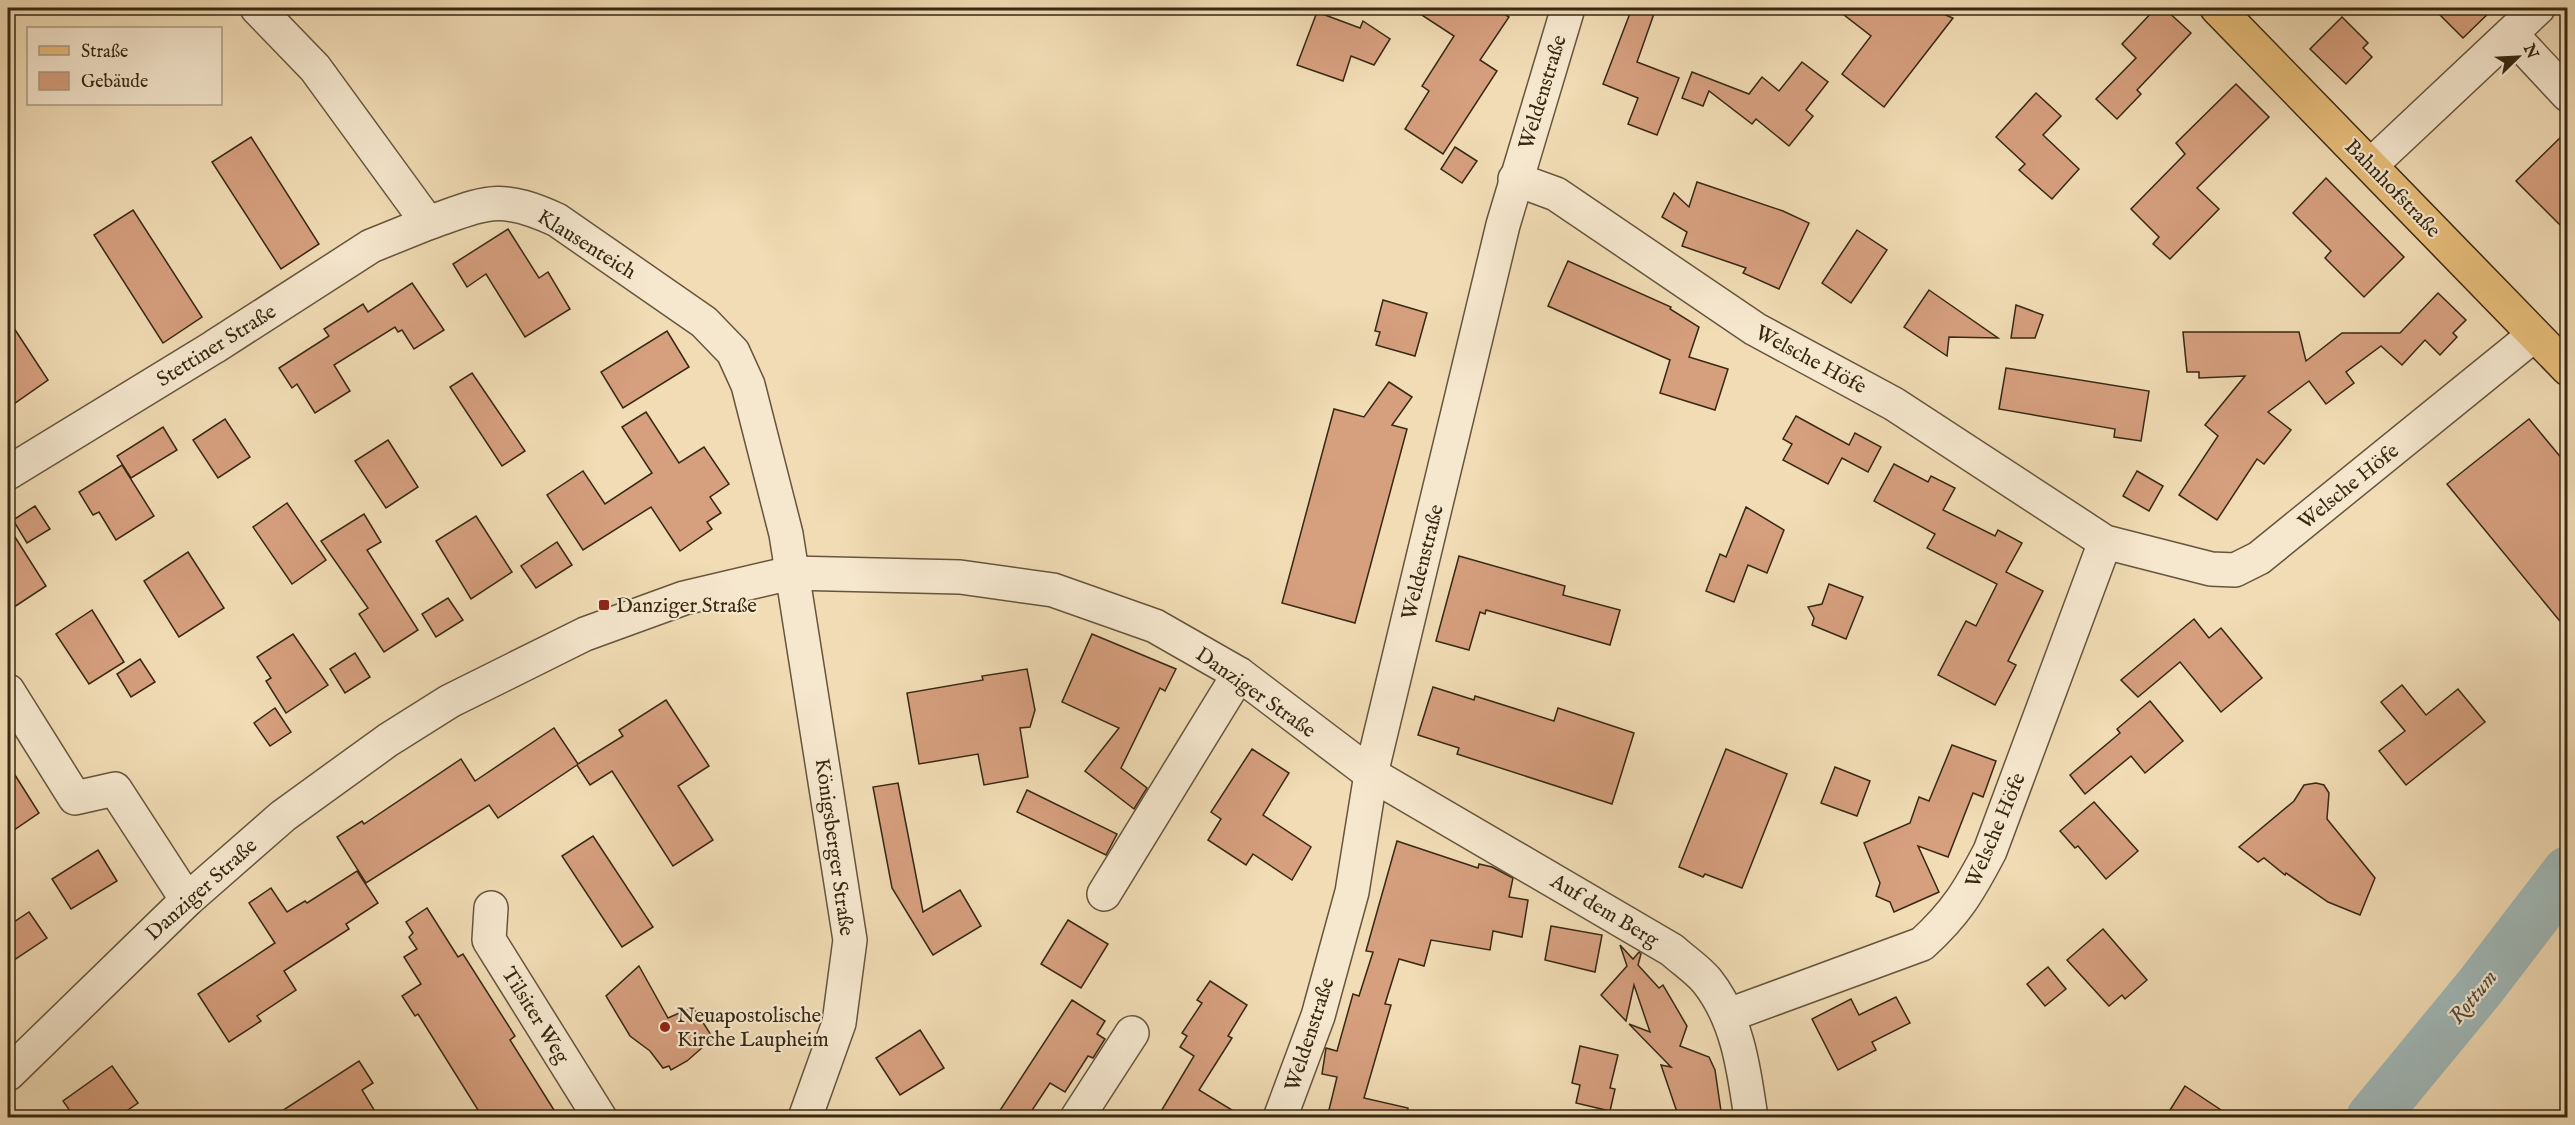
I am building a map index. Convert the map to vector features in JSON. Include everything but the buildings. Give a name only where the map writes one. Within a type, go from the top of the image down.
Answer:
[{"type":"main road","name":"Bahnhofstraße","points":[[2217,8],[2568,369]]},
{"type":"street","points":[[257,8],[315,68],[428,222]]},
{"type":"street","name":"Weldenstraße","points":[[1280,1118],[1318,1016],[1352,891],[1371,774],[1515,180],[1568,8]]},
{"type":"street","points":[[2371,165],[2538,8]]},
{"type":"street","points":[[2511,34],[2568,95]]},
{"type":"street","name":"Welsche Höfe","points":[[1515,180],[1556,194],[1755,329],[1894,404],[2105,542],[2211,569],[2235,570],[2259,558],[2534,335]]},
{"type":"street","name":"Klausenteich","points":[[428,222],[487,203],[510,202],[532,208],[557,220],[704,322],[733,351],[748,386],[786,534],[791,573]]},
{"type":"street","name":"Stettiner Straße","points":[[8,473],[214,347],[371,246],[428,222]]},
{"type":"street","name":"Welsche Höfe","points":[[1729,1015],[1922,944],[1953,914],[1966,897],[1990,851],[2105,542]]},
{"type":"street","name":"Danziger Straße","points":[[8,1074],[187,900],[283,816],[336,775],[450,701],[585,634],[684,598],[791,573],[960,577],[1053,590],[1155,626],[1239,674],[1371,774]]},
{"type":"street","name":"Königsberger Straße","points":[[791,573],[850,940],[839,1023],[805,1118]]},
{"type":"street","points":[[1104,894],[1239,674]]},
{"type":"street","points":[[8,691],[75,798],[115,789],[187,900]]},
{"type":"street","name":"Auf dem Berg","points":[[1371,774],[1672,950],[1706,980],[1729,1015],[1744,1070],[1751,1118]]},
{"type":"street","name":"Tilsiter Weg","points":[[491,908],[489,940],[600,1118]]},
{"type":"street","points":[[1077,1118],[1132,1033]]},
{"type":"waterway","name":"Rottum","points":[[2372,1118],[2480,987],[2568,872]]},
{"type":"place","name":"Danziger Straße","points":[[604,605]]},
{"type":"place","name":"Neuapostolische Kirche Laupheim","points":[[665,1027]]}]
